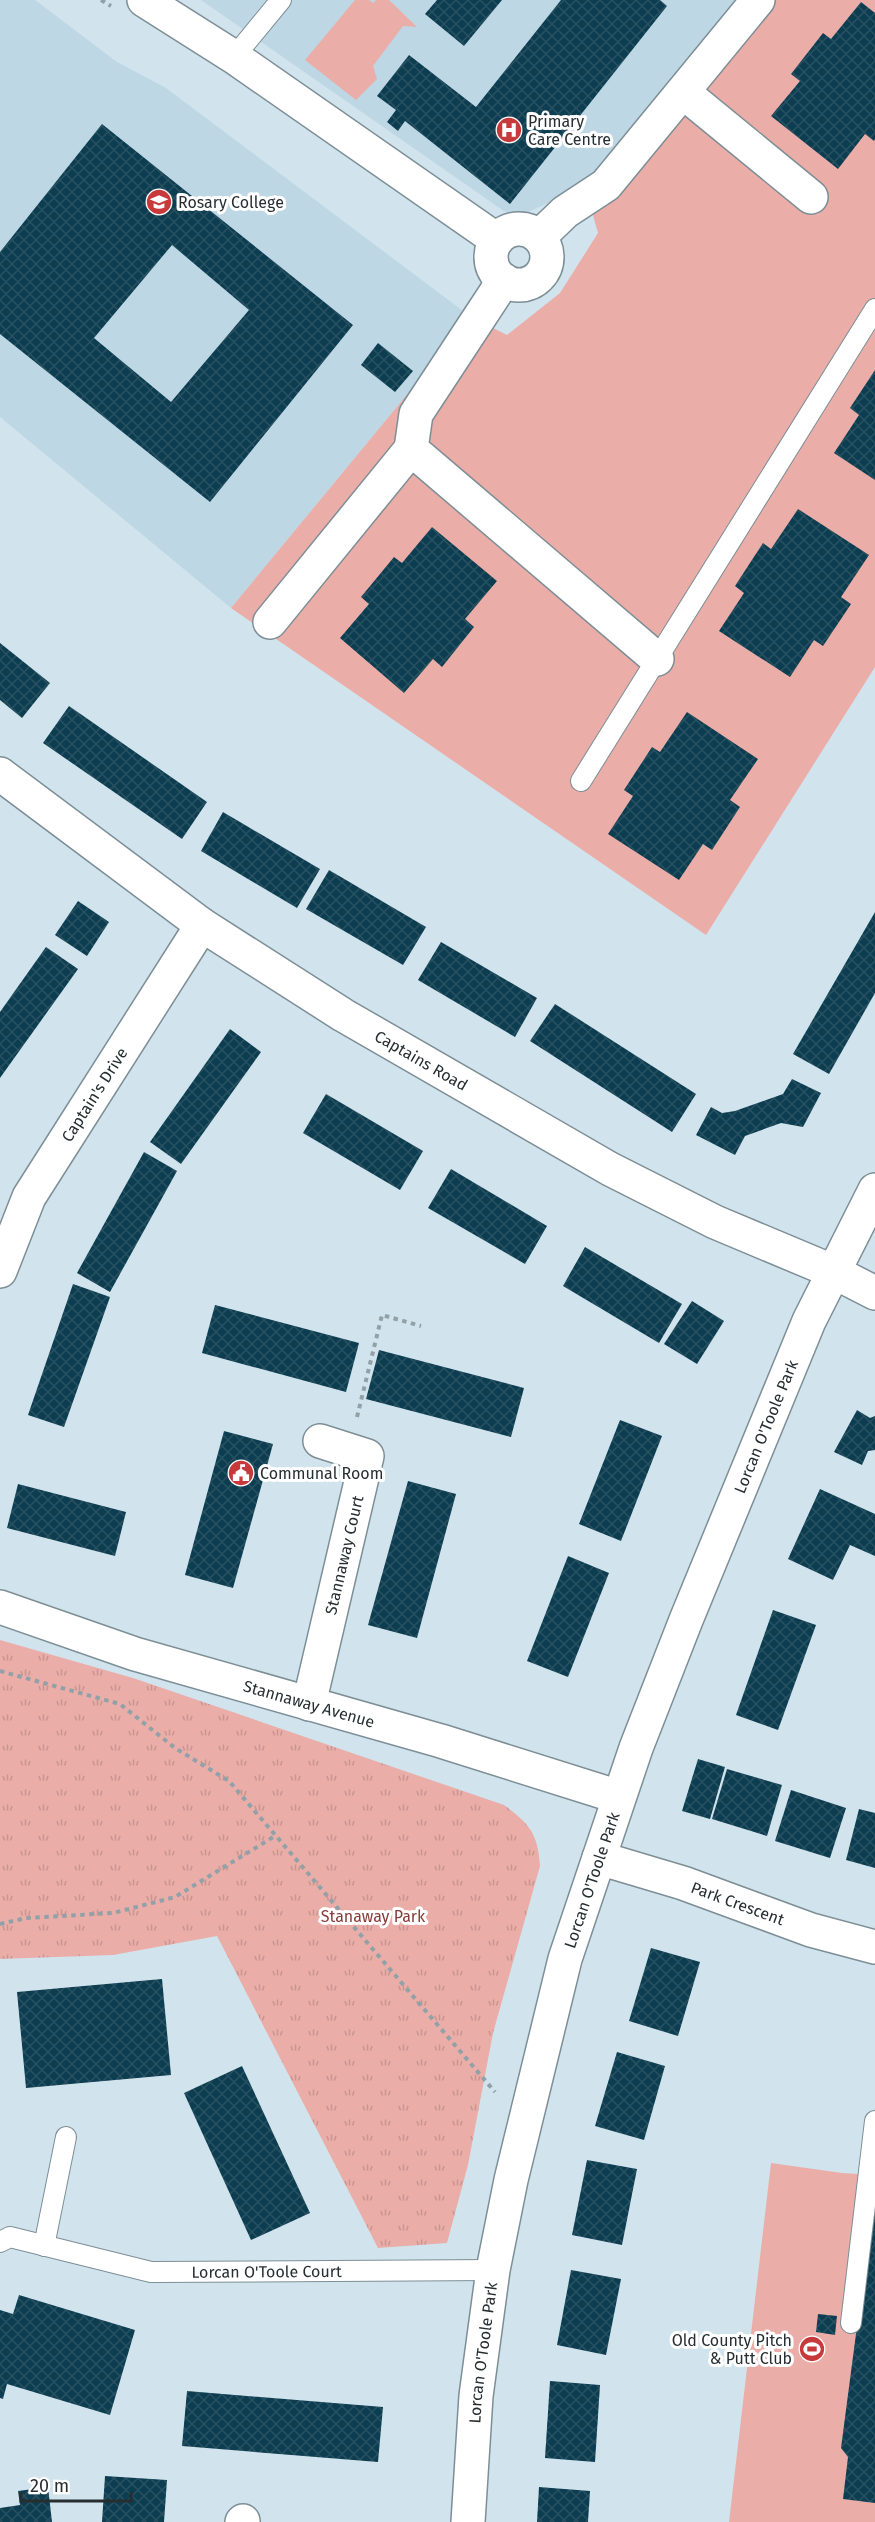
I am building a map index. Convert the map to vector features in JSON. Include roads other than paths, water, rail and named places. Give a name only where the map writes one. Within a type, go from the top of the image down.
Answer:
[{"type":"street","points":[[144,0],[234,57],[497,240]]},
{"type":"street","points":[[539,237],[566,212],[606,185],[758,0]]},
{"type":"street","points":[[683,92],[811,196]]},
{"type":"street","points":[[519,229],[539,237],[546,249],[547,258],[540,276],[533,282],[524,284],[514,285],[504,280],[493,267],[491,258],[492,249],[497,240],[510,231],[519,229]]},
{"type":"street","points":[[270,622],[411,449],[416,414],[504,280]]},
{"type":"street","points":[[411,449],[657,659]]},
{"type":"street","name":"Captains Road","points":[[0,774],[202,925],[343,1015],[610,1169],[715,1222],[832,1271],[875,1293]]},
{"type":"street","name":"Captain's Drive","points":[[0,1271],[29,1197],[202,925]]},
{"type":"street","name":"Lorcan O'Toole Park","points":[[468,2522],[476,2396],[493,2270],[511,2180],[565,1959],[619,1797],[686,1620],[809,1321],[832,1271],[875,1190]]},
{"type":"street","name":"Stannaway Court","points":[[309,1704],[367,1456],[334,1445]]},
{"type":"street","name":"Stannaway Avenue","points":[[0,1607],[135,1654],[441,1741],[619,1797]]},
{"type":"street","name":"Park Crescent","points":[[599,1858],[683,1883],[811,1930],[875,1947]]},
{"type":"lane","points":[[234,57],[281,0]]},
{"type":"lane","points":[[581,781],[875,309]]},
{"type":"lane","points":[[850,2323],[875,2121]]},
{"type":"lane","points":[[44,2246],[66,2137]]},
{"type":"lane","name":"Lorcan O'Toole Court","points":[[0,2242],[10,2237],[151,2272],[493,2270]]},
{"type":"place","name":"Primary Care Centre","points":[[509,130]]},
{"type":"place","name":"Rosary College","points":[[159,202]]},
{"type":"place","name":"Communal Room","points":[[241,1473]]},
{"type":"place","name":"Old County Pitch & Putt Club","points":[[812,2349]]},
{"type":"park label","name":"Stanaway Park","points":[[373,1916]]}]
